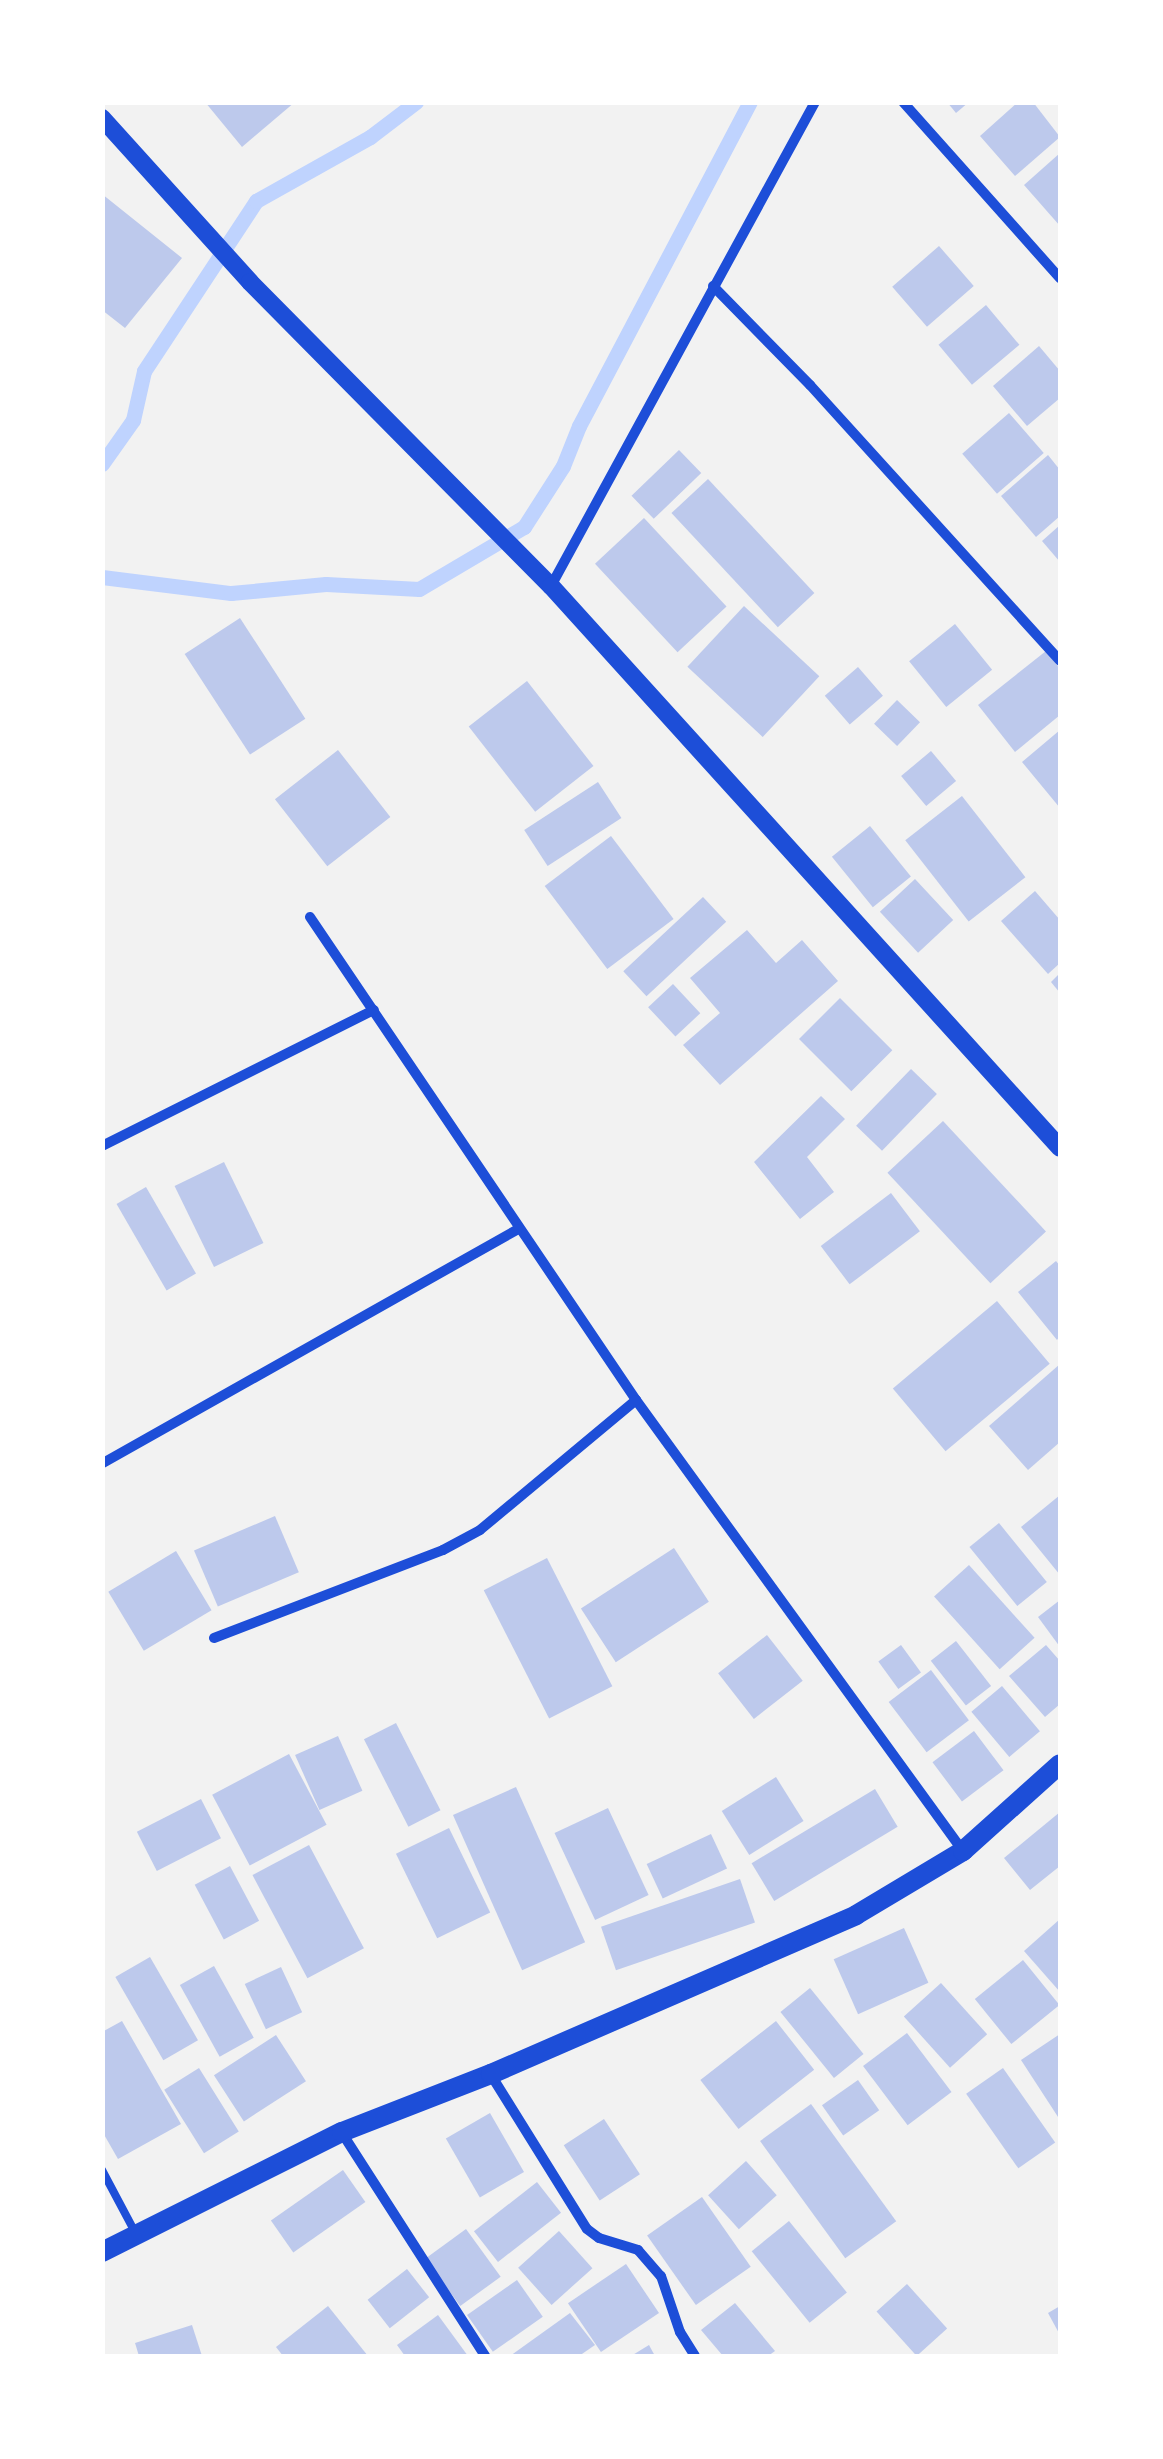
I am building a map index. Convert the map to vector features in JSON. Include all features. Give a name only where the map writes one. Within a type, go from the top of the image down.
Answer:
[{"type":"main road","points":[[102,2252],[342,2132],[491,2074],[856,1915],[962,1851],[1060,1764]]},
{"type":"street","points":[[550,586],[815,102]]},
{"type":"street","points":[[903,102],[1060,278]]},
{"type":"street","points":[[104,122],[250,282],[550,586],[1060,1148]]},
{"type":"street","points":[[714,286],[810,385],[1060,660]]},
{"type":"street","points":[[310,917],[636,1400],[962,1851]]},
{"type":"street","points":[[102,1146],[374,1010]]},
{"type":"street","points":[[103,1463],[518,1228]]},
{"type":"street","points":[[214,1638],[443,1550],[480,1530],[636,1400]]},
{"type":"street","points":[[491,2074],[587,2229],[599,2238],[638,2250],[661,2276],[680,2332],[695,2356]]},
{"type":"street","points":[[342,2132],[485,2356]]},
{"type":"lane","points":[[102,2170],[137,2236]]},
{"type":"building","points":[[205,102],[295,102],[242,147]]},
{"type":"building","points":[[947,102],[969,102],[956,113]]},
{"type":"building","points":[[1018,102],[1033,102],[1060,137],[1015,176],[980,136]]},
{"type":"building","points":[[1060,153],[1060,226],[1024,185]]},
{"type":"building","points":[[102,194],[182,258],[125,328],[102,310]]},
{"type":"building","points":[[939,246],[974,286],[927,327],[892,287]]},
{"type":"building","points":[[986,305],[1019,345],[972,385],[939,345]]},
{"type":"building","points":[[1039,346],[1060,371],[1060,398],[1027,426],[993,386]]},
{"type":"building","points":[[1009,413],[1044,453],[997,494],[962,454]]},
{"type":"building","points":[[679,450],[701,473],[654,519],[632,496]]},
{"type":"building","points":[[1048,455],[1060,470],[1060,516],[1036,537],[1001,496]]},
{"type":"building","points":[[708,479],[814,593],[778,627],[671,513]]},
{"type":"building","points":[[644,518],[727,606],[678,652],[595,564]]},
{"type":"building","points":[[1060,525],[1060,562],[1042,541]]},
{"type":"building","points":[[744,606],[819,676],[763,737],[687,667]]},
{"type":"building","points":[[240,618],[305,719],[250,755],[185,654]]},
{"type":"building","points":[[955,624],[992,670],[946,707],[909,661]]},
{"type":"building","points":[[1046,651],[1060,669],[1060,715],[1015,752],[978,705]]},
{"type":"building","points":[[858,667],[883,696],[850,725],[825,696]]},
{"type":"building","points":[[527,681],[593,766],[535,812],[469,727]]},
{"type":"building","points":[[897,700],[920,722],[897,746],[874,724]]},
{"type":"building","points":[[1060,730],[1060,808],[1022,762]]},
{"type":"building","points":[[338,750],[390,817],[327,866],[275,799]]},
{"type":"building","points":[[931,751],[956,781],[926,806],[901,776]]},
{"type":"building","points":[[598,782],[621,818],[548,866],[524,830]]},
{"type":"building","points":[[962,796],[1025,877],[969,921],[905,840]]},
{"type":"building","points":[[870,826],[911,877],[873,907],[832,857]]},
{"type":"building","points":[[611,836],[674,919],[607,969],[545,886]]},
{"type":"building","points":[[915,879],[953,920],[918,953],[880,912]]},
{"type":"building","points":[[1035,891],[1060,920],[1060,963],[1048,974],[1001,921]]},
{"type":"building","points":[[703,897],[726,922],[646,996],[623,971]]},
{"type":"building","points":[[747,930],[776,963],[802,940],[838,981],[720,1085],[683,1045],[720,1013],[690,978]]},
{"type":"building","points":[[1060,973],[1060,993],[1051,982]]},
{"type":"building","points":[[673,984],[700,1013],[675,1036],[648,1007]]},
{"type":"building","points":[[840,998],[892,1050],[851,1091],[799,1039]]},
{"type":"building","points":[[911,1069],[937,1094],[882,1151],[856,1126]]},
{"type":"building","points":[[821,1096],[845,1119],[807,1157],[834,1192],[800,1219],[754,1162]]},
{"type":"building","points":[[943,1121],[1046,1231],[990,1283],[887,1173]]},
{"type":"building","points":[[224,1162],[263,1243],[214,1267],[175,1186]]},
{"type":"building","points":[[146,1187],[196,1274],[167,1291],[117,1204]]},
{"type":"building","points":[[891,1193],[920,1231],[850,1284],[821,1246]]},
{"type":"building","points":[[1056,1261],[1060,1266],[1057,1340],[1018,1292]]},
{"type":"building","points":[[997,1301],[1050,1364],[946,1451],[893,1388]]},
{"type":"building","points":[[1060,1364],[1060,1442],[1028,1470],[989,1426]]},
{"type":"building","points":[[1060,1495],[1060,1575],[1021,1527]]},
{"type":"building","points":[[275,1516],[299,1572],[218,1607],[194,1550]]},
{"type":"building","points":[[999,1523],[1047,1582],[1017,1606],[969,1547]]},
{"type":"building","points":[[674,1548],[709,1602],[616,1662],[581,1608]]},
{"type":"building","points":[[176,1551],[212,1610],[144,1651],[108,1592]]},
{"type":"building","points":[[547,1558],[612,1686],[549,1719],[484,1590]]},
{"type":"building","points":[[969,1565],[1035,1638],[1000,1669],[934,1596]]},
{"type":"building","points":[[1060,1600],[1060,1647],[1038,1617]]},
{"type":"building","points":[[767,1635],[803,1681],[754,1719],[718,1673]]},
{"type":"building","points":[[956,1641],[991,1686],[966,1706],[931,1661]]},
{"type":"building","points":[[901,1645],[921,1673],[898,1689],[878,1661]]},
{"type":"building","points":[[1046,1645],[1060,1661],[1060,1704],[1045,1717],[1009,1676]]},
{"type":"building","points":[[931,1670],[969,1720],[927,1752],[889,1702]]},
{"type":"building","points":[[1002,1686],[1040,1731],[1009,1757],[971,1712]]},
{"type":"building","points":[[396,1723],[440,1810],[408,1827],[364,1739]]},
{"type":"building","points":[[974,1731],[1003,1770],[962,1801],[932,1762]]},
{"type":"building","points":[[338,1736],[362,1791],[319,1810],[295,1755]]},
{"type":"building","points":[[289,1754],[327,1825],[250,1865],[212,1795]]},
{"type":"building","points":[[776,1777],[804,1821],[749,1855],[722,1811]]},
{"type":"building","points":[[516,1787],[585,1942],[522,1970],[453,1815]]},
{"type":"building","points":[[875,1789],[898,1827],[774,1901],[752,1863]]},
{"type":"building","points":[[201,1799],[221,1838],[157,1871],[137,1832]]},
{"type":"building","points":[[608,1808],[649,1895],[595,1920],[555,1833]]},
{"type":"building","points":[[1060,1812],[1060,1866],[1030,1890],[1004,1858]]},
{"type":"building","points":[[449,1828],[490,1912],[437,1938],[396,1854]]},
{"type":"building","points":[[711,1834],[727,1868],[663,1898],[647,1864]]},
{"type":"building","points":[[309,1845],[364,1948],[307,1978],[252,1875]]},
{"type":"building","points":[[230,1866],[259,1921],[224,1940],[195,1885]]},
{"type":"building","points":[[740,1879],[755,1922],[616,1970],[601,1927]]},
{"type":"building","points":[[1060,1919],[1060,1992],[1024,1951]]},
{"type":"building","points":[[904,1928],[928,1983],[858,2014],[834,1959]]},
{"type":"building","points":[[150,1957],[198,2040],[163,2060],[115,1977]]},
{"type":"building","points":[[1023,1960],[1060,2005],[1011,2044],[975,1999]]},
{"type":"building","points":[[214,1966],[254,2038],[220,2057],[180,1985]]},
{"type":"building","points":[[281,1967],[302,2012],[266,2029],[245,1984]]},
{"type":"building","points":[[941,1983],[987,2034],[950,2068],[904,2016]]},
{"type":"building","points":[[810,1988],[863,2054],[834,2078],[780,2012]]},
{"type":"building","points":[[122,2021],[181,2124],[118,2159],[102,2131],[102,2032]]},
{"type":"building","points":[[776,2021],[814,2070],[739,2129],[700,2080]]},
{"type":"building","points":[[907,2033],[952,2092],[908,2125],[863,2066]]},
{"type":"building","points":[[1060,2034],[1060,2120],[1021,2060]]},
{"type":"building","points":[[276,2035],[306,2081],[244,2121],[214,2075]]},
{"type":"building","points":[[199,2068],[239,2132],[204,2153],[164,2090]]},
{"type":"building","points":[[1003,2068],[1055,2143],[1018,2168],[966,2094]]},
{"type":"building","points":[[858,2080],[879,2110],[843,2136],[822,2105]]},
{"type":"building","points":[[811,2104],[896,2221],[845,2258],[760,2141]]},
{"type":"building","points":[[490,2113],[524,2172],[480,2197],[446,2138]]},
{"type":"building","points":[[604,2119],[640,2174],[600,2200],[564,2145]]},
{"type":"building","points":[[746,2161],[777,2195],[739,2229],[708,2195]]},
{"type":"building","points":[[343,2170],[365,2202],[293,2252],[271,2220]]},
{"type":"building","points":[[537,2182],[561,2213],[498,2262],[474,2231]]},
{"type":"building","points":[[702,2197],[751,2267],[696,2305],[647,2235]]},
{"type":"building","points":[[789,2221],[847,2292],[810,2323],[752,2251]]},
{"type":"building","points":[[466,2229],[501,2277],[460,2306],[426,2258]]},
{"type":"building","points":[[559,2231],[592,2268],[552,2305],[518,2268]]},
{"type":"building","points":[[626,2264],[659,2313],[601,2352],[568,2303]]},
{"type":"building","points":[[407,2269],[429,2297],[390,2328],[368,2300]]},
{"type":"building","points":[[517,2280],[543,2317],[493,2352],[467,2315]]},
{"type":"building","points":[[907,2284],[947,2329],[917,2356],[877,2311]]},
{"type":"building","points":[[735,2303],[775,2351],[768,2356],[723,2356],[701,2330]]},
{"type":"building","points":[[328,2306],[368,2356],[283,2356],[276,2347]]},
{"type":"building","points":[[1060,2306],[1060,2335],[1048,2313]]},
{"type":"building","points":[[570,2313],[595,2345],[579,2356],[510,2356]]},
{"type":"building","points":[[438,2315],[468,2356],[405,2356],[397,2345]]},
{"type":"building","points":[[192,2325],[202,2356],[139,2356],[135,2343]]},
{"type":"building","points":[[649,2345],[655,2356],[631,2356]]},
{"type":"waterway","points":[[102,464],[133,420],[144,371],[256,201],[370,137],[416,102]]},
{"type":"waterway","points":[[102,577],[231,593],[326,584],[419,589],[524,527],[563,466],[579,426],[750,102]]}]
